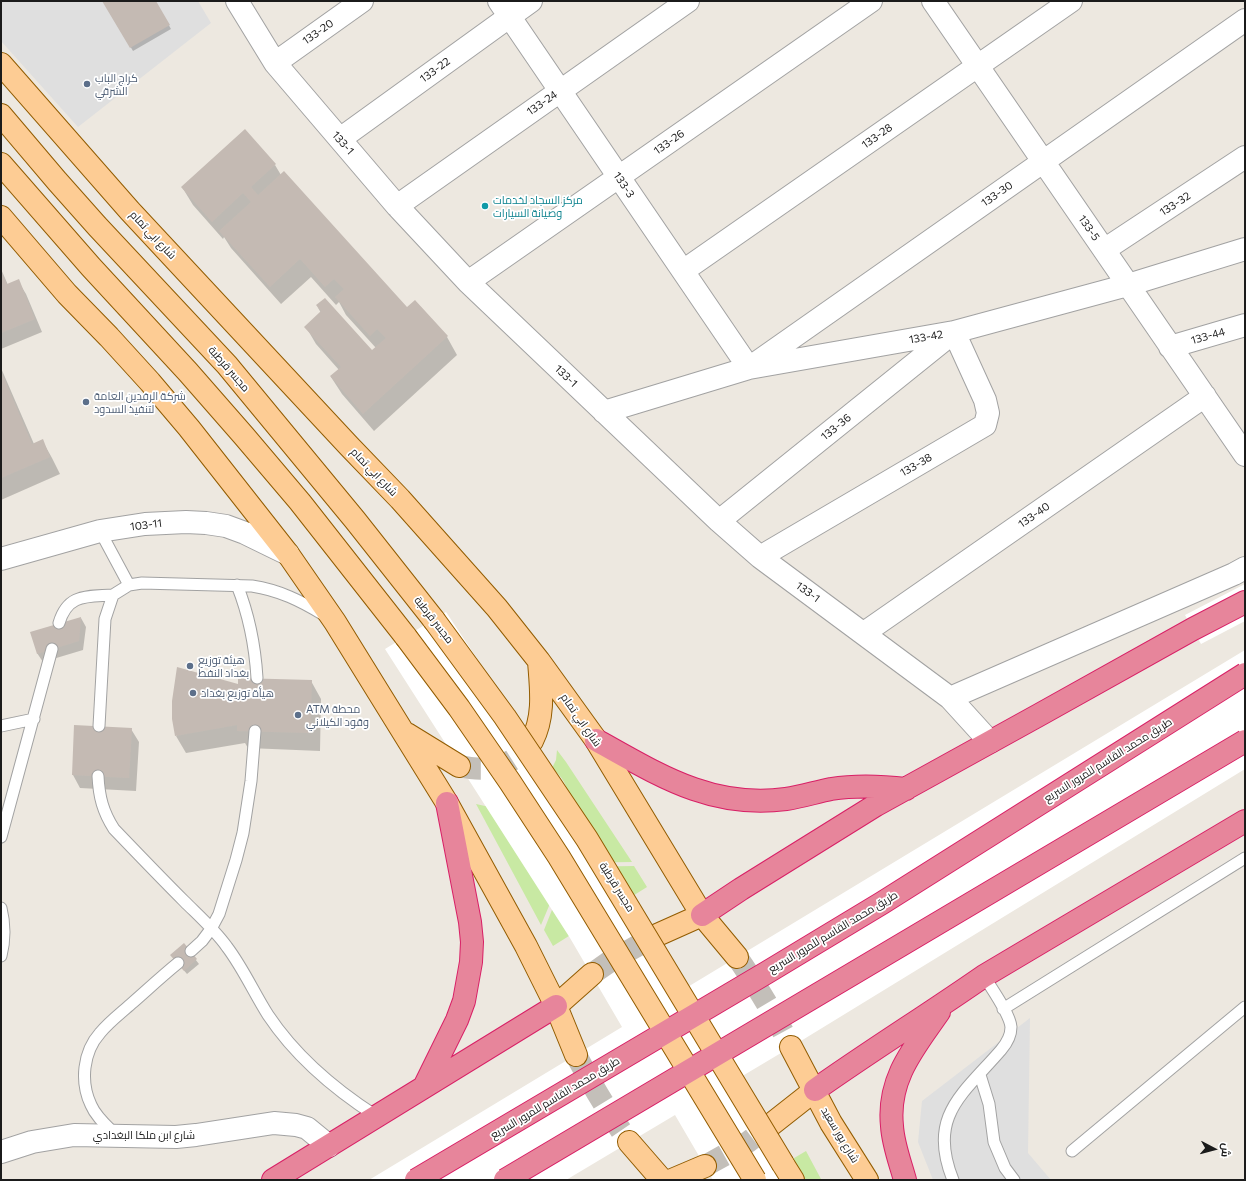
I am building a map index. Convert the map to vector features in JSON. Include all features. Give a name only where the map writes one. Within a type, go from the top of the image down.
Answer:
[{"type":"highway","points":[[702,915],[876,805],[1193,629],[1245,602]]},
{"type":"highway","name":"طريق محمد القاسم للمرور السريع","points":[[416,1180],[827,936],[1245,674]]},
{"type":"highway","points":[[596,740],[676,783],[703,793],[723,797],[744,800],[786,799],[831,789],[882,786],[906,789]]},
{"type":"highway","points":[[505,1180],[1245,741]]},
{"type":"highway","points":[[424,1087],[461,1008],[468,982],[471,962],[472,942],[470,922],[448,803]]},
{"type":"highway","points":[[815,1090],[984,976],[1245,821]]},
{"type":"highway","points":[[905,1180],[892,1127],[891,1114],[893,1092],[904,1063],[944,1004]]},
{"type":"highway","points":[[273,1180],[556,1006]]},
{"type":"main road","name":"شارع ابي تمام","points":[[1,64],[130,211],[449,553],[497,608],[539,661],[596,740],[702,915],[737,957]]},
{"type":"main road","name":"مجسر قرطبة","points":[[1,115],[97,226],[227,365],[350,514],[434,620],[505,717],[587,839],[793,1180]]},
{"type":"main road","points":[[1,164],[91,267],[188,372],[300,502],[406,637],[459,708],[555,851],[754,1180]]},
{"type":"main road","points":[[1,217],[67,294],[150,382],[189,428],[288,554],[335,622],[448,803],[526,946],[556,1006],[576,1055]]},
{"type":"main road","points":[[532,741],[538,729],[541,716],[539,661]]},
{"type":"main road","points":[[405,732],[459,766]]},
{"type":"main road","points":[[655,936],[702,915]]},
{"type":"main road","points":[[556,1006],[592,974]]},
{"type":"main road","name":"شارع بور سعيد","points":[[791,1047],[832,1123],[867,1180]]},
{"type":"main road","points":[[768,1127],[815,1090]]},
{"type":"main road","points":[[629,1142],[662,1180]]},
{"type":"main road","points":[[672,1180],[705,1166]]},
{"type":"street","name":"133-1","points":[[237,1],[275,63],[397,206],[468,282],[719,522],[760,557],[950,698],[990,742]]},
{"type":"street","name":"133-20","points":[[275,63],[362,1]]},
{"type":"street","name":"133-22","points":[[340,139],[505,9],[531,1]]},
{"type":"street","name":"133-24","points":[[397,206],[688,1]]},
{"type":"street","name":"133-26","points":[[468,282],[871,1]]},
{"type":"street","name":"133-5","points":[[933,1],[1170,347],[1242,445]]},
{"type":"street","name":"133-28","points":[[683,271],[1071,1]]},
{"type":"street","name":"133-3","points":[[505,9],[749,368]]},
{"type":"street","name":"133-30","points":[[749,368],[1245,20]]},
{"type":"street","name":"133-32","points":[[1104,250],[1245,157]]},
{"type":"street","name":"133-42","points":[[604,412],[749,368],[954,332],[1128,284],[1245,249]]},
{"type":"street","name":"133-44","points":[[1170,347],[1245,325]]},
{"type":"street","name":"133-36","points":[[719,522],[954,332]]},
{"type":"street","name":"133-38","points":[[760,557],[985,425],[988,413],[985,400],[954,332]]},
{"type":"street","name":"133-40","points":[[864,633],[1205,396]]},
{"type":"street","name":"103-11","points":[[1,559],[100,531],[168,522],[206,523],[226,526],[245,533],[288,554]]},
{"type":"street","points":[[950,698],[1245,568]]},
{"type":"street","name":"شارع ابن ملكا البغدادي","points":[[1,1152],[32,1142],[74,1135],[176,1137],[285,1123],[307,1128],[329,1146]]},
{"type":"lane","points":[[100,531],[129,585]]},
{"type":"lane","points":[[59,623],[65,608],[76,599],[113,595],[129,585],[142,583],[237,585],[266,588],[298,600],[335,622]]},
{"type":"lane","points":[[237,585],[250,621],[254,640],[257,678]]},
{"type":"lane","points":[[99,726],[105,619],[113,595]]},
{"type":"lane","points":[[1,837],[52,649]]},
{"type":"lane","points":[[1,726],[34,719]]},
{"type":"lane","points":[[191,951],[202,941],[211,928],[219,914],[225,895],[243,833],[251,781],[255,731]]},
{"type":"lane","points":[[98,776],[101,804],[106,817],[114,829],[211,928],[227,947],[242,969],[268,1015],[309,1065],[333,1086],[376,1116]]},
{"type":"lane","points":[[1003,1009],[1245,858]]},
{"type":"lane","points":[[1,908],[4,922],[1,956]]},
{"type":"lane","points":[[117,1136],[96,1115],[87,1095],[84,1085],[84,1074],[88,1052],[96,1038],[106,1026],[178,963]]},
{"type":"lane","points":[[953,1180],[943,1146],[947,1120],[952,1108],[959,1098],[1006,1044],[1010,1036],[1011,1026],[1008,1017],[984,976]]},
{"type":"lane","points":[[1072,1151],[1245,1007]]},
{"type":"lane","points":[[980,1075],[990,1104],[991,1129],[994,1142],[1005,1168],[1014,1180]]},
{"type":"green space","points":[[557,750],[632,862],[567,863],[541,925],[476,804],[485,806],[569,799],[564,782],[552,768],[556,760]]},
{"type":"green space","points":[[634,866],[647,887],[553,946],[544,930],[569,867]]},
{"type":"green space","points":[[806,1151],[821,1179],[820,1180],[757,1180]]},
{"type":"shaded area","name":"كراج الباب الشرقي","points":[[1,1],[198,1],[211,23],[78,127],[1,41]]},
{"type":"shaded area","points":[[1030,1018],[1028,1153],[1051,1180],[933,1180],[918,1142],[922,1101]]},
{"type":"pier","points":[[1245,584],[1245,621],[1201,644],[1185,615]]},
{"type":"pier","points":[[446,612],[532,741],[686,988],[1245,650],[1245,769],[739,1078],[800,1180],[713,1180],[675,1115],[566,1180],[369,1180],[622,1027],[570,938],[385,649]]},
{"type":"building","points":[[102,1],[156,1],[170,25],[130,48]]},
{"type":"building","points":[[245,129],[276,164],[251,187],[258,195],[284,171],[407,307],[415,300],[448,336],[363,414],[330,376],[341,367],[304,327],[321,311],[316,305],[325,298],[372,350],[386,338],[377,329],[370,336],[335,297],[344,289],[334,279],[325,287],[300,259],[270,287],[219,231],[251,202],[243,193],[212,222],[181,187]]},
{"type":"building","points":[[1,271],[7,284],[19,279],[35,319],[1,333]]},
{"type":"building","points":[[1,371],[32,444],[43,439],[50,457],[1,478]]},
{"type":"building","points":[[81,617],[79,641],[37,654],[30,632]]},
{"type":"building","points":[[177,667],[238,684],[238,678],[312,680],[310,733],[237,731],[237,725],[175,736],[172,719],[172,701]]},
{"type":"building","points":[[74,725],[132,728],[129,778],[72,775]]},
{"type":"building","points":[[184,943],[197,959],[184,971],[170,955]]},
{"type":"tunnel","points":[[459,766],[481,769],[500,766],[517,757],[532,741]]},
{"type":"tunnel","points":[[592,974],[612,960],[655,936]]},
{"type":"tunnel","points":[[737,957],[766,1001],[791,1047]]},
{"type":"tunnel","points":[[576,1055],[601,1099],[629,1142]]},
{"type":"tunnel","points":[[705,1166],[748,1142],[768,1127]]},
{"type":"place","name":"كراج الباب الشرقي","points":[[87,84]]},
{"type":"place","name":"مركز السجاد لخدمات وصيانة السيارات","points":[[485,206]]},
{"type":"place","name":"شركة الرفدين العامة لتنفيذ السدود","points":[[86,402]]},
{"type":"place","name":"هيئة توزيع بغداد النفط","points":[[190,666]]},
{"type":"place","name":"هيأة توزيع بغداد","points":[[193,693]]},
{"type":"place","name":"ATM محطة وقود الكيلاني","points":[[298,715]]}]
